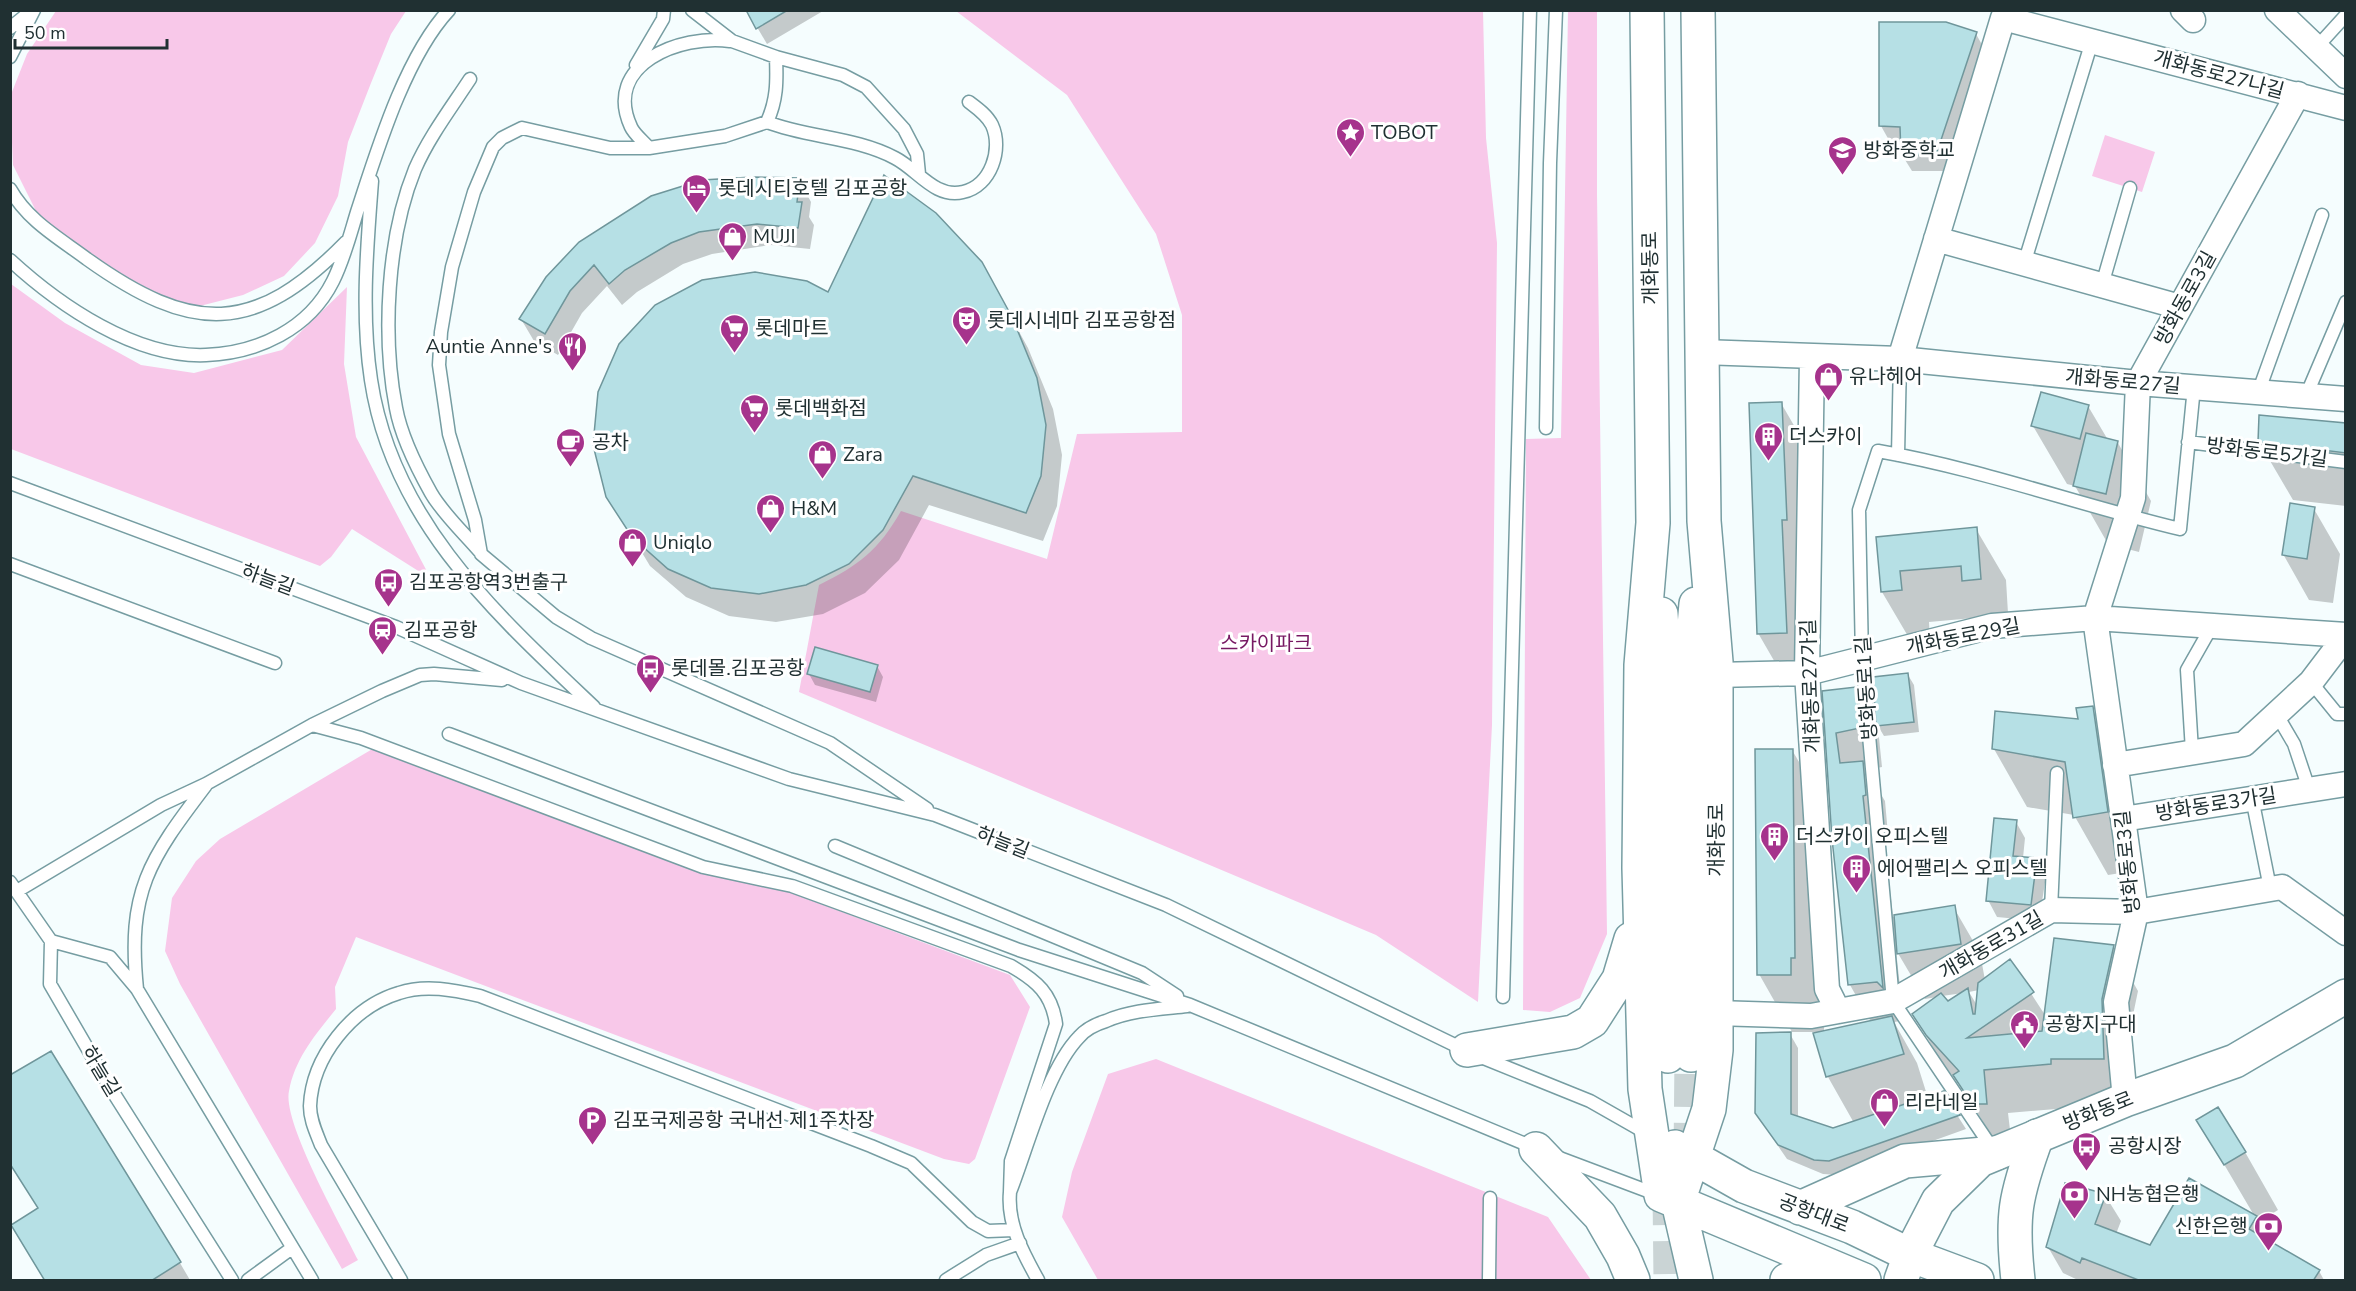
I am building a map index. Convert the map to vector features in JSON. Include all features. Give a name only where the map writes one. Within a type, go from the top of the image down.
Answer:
[{"type":"main road","name":"개화동로","points":[[1647,11],[1653,523],[1665,668],[1680,1052]]},
{"type":"main road","name":"개화동로","points":[[1696,1281],[1669,1199],[1645,1089],[1716,1013],[1716,675],[1704,521],[1698,11]]},
{"type":"main road","name":"개화동로","points":[[1680,1052],[1691,658],[1704,521]]},
{"type":"main road","name":"개화동로","points":[[1653,523],[1641,664],[1639,868],[1680,1052],[1709,1109],[1694,1157],[1669,1199]]},
{"type":"main road","points":[[1467,1050],[1573,1032],[1592,1021],[1619,980],[1630,950],[1639,868]]},
{"type":"main road","name":"방화동로","points":[[1906,1268],[1938,1201],[1980,1160],[2125,1100],[2235,1061],[2346,996]]},
{"type":"main road","points":[[2018,1281],[2014,1215],[2018,1188],[2037,1136]]},
{"type":"main road","name":"공항대로","points":[[1654,1137],[1744,1186],[1852,1227],[1906,1268],[1977,1281]]},
{"type":"main road","points":[[1536,1149],[1600,1216],[1623,1256],[1633,1281]]},
{"type":"main road","points":[[1800,1208],[1905,1161],[1996,1153]]},
{"type":"main road","points":[[1669,1199],[1864,1281]]},
{"type":"main road","points":[[1787,1281],[1826,1266]]},
{"type":"street","points":[[2277,10],[2346,76]]},
{"type":"street","name":"개화동로27나길","points":[[1900,358],[2003,18],[2346,108]]},
{"type":"street","name":"방화동로3길","points":[[2125,1100],[2116,1002],[2136,912],[2095,618],[2133,498],[2138,383],[2298,94]]},
{"type":"street","points":[[1936,239],[2180,307]]},
{"type":"street","name":"개화동로27길","points":[[1702,352],[1900,358],[2138,383],[2346,399]]},
{"type":"street","name":"개화동로27가길","points":[[1812,357],[1807,673],[1827,989],[1838,1011]]},
{"type":"street","name":"개화동로29길","points":[[1716,675],[1807,673],[1992,626],[2095,618],[2346,636]]},
{"type":"street","points":[[2115,765],[2244,744],[2311,682],[2346,636]]},
{"type":"street","name":"방화동로3가길","points":[[2123,819],[2346,784]]},
{"type":"street","name":"개화동로31길","points":[[1716,1013],[1811,1016],[1893,1001],[2051,910],[2136,912],[2282,886],[2342,923]]},
{"type":"lane","points":[[10,28],[33,10]]},
{"type":"lane","points":[[10,57],[33,10]]},
{"type":"lane","points":[[10,260],[81,314],[111,332],[143,345],[172,353],[217,355],[265,344],[300,323],[317,305],[333,281],[405,82],[440,20],[449,10]]},
{"type":"lane","points":[[649,148],[631,127],[624,100],[633,70],[663,19],[664,10]]},
{"type":"lane","points":[[692,10],[732,41]]},
{"type":"lane","points":[[1503,997],[1530,10]]},
{"type":"lane","points":[[1546,428],[1550,163],[1556,10]]},
{"type":"lane","points":[[2316,48],[2346,15]]},
{"type":"lane","points":[[633,70],[651,57],[689,42],[712,38],[732,41],[776,57],[843,75],[866,87],[904,129],[917,154],[919,174]]},
{"type":"lane","points":[[2024,264],[2092,41]]},
{"type":"lane","points":[[767,123],[774,106],[777,86],[776,57]]},
{"type":"lane","points":[[470,79],[436,129],[416,169],[402,213],[392,274],[388,338],[396,410],[432,495],[482,554],[556,617],[591,638],[830,743],[935,815]]},
{"type":"lane","points":[[482,554],[476,520],[449,434],[440,365],[441,332],[452,267],[484,164],[493,147],[502,138],[522,128],[610,148],[649,148],[725,136],[767,123],[793,132],[864,145],[897,158],[934,188],[962,193],[981,183],[990,169],[996,152],[996,137],[991,123],[969,102]]},
{"type":"lane","points":[[374,164],[365,296],[371,381],[392,461],[415,508],[447,555],[516,633],[597,709]]},
{"type":"lane","points":[[2102,285],[2130,188]]},
{"type":"lane","points":[[10,189],[26,213],[119,282],[162,304],[201,315],[238,312],[288,292],[322,266],[349,239]]},
{"type":"lane","points":[[2258,393],[2322,215]]},
{"type":"lane","points":[[2306,396],[2346,302]]},
{"type":"lane","points":[[1898,455],[1900,358]]},
{"type":"lane","points":[[2127,517],[2180,529],[2194,387]]},
{"type":"lane","name":"방화동로5가길","points":[[2188,442],[2346,462]]},
{"type":"lane","name":"방화동로1길","points":[[1996,1153],[1893,1001],[1862,658],[1859,510],[1878,451],[2070,498],[2127,517]]},
{"type":"lane","name":"하늘길","points":[[10,483],[396,627],[521,683],[789,779],[935,815],[1166,905],[1467,1050],[1590,1101],[1654,1137]]},
{"type":"lane","points":[[10,564],[275,663]]},
{"type":"lane","points":[[2192,751],[2187,670],[2212,626]]},
{"type":"lane","name":"하늘길","points":[[14,886],[161,805],[207,784],[312,725],[420,675],[475,675],[521,683]]},
{"type":"lane","points":[[2311,682],[2337,714],[2346,714]]},
{"type":"lane","points":[[2277,715],[2294,744],[2309,789]]},
{"type":"lane","points":[[312,725],[361,738],[703,867],[792,886],[1011,966],[1036,980],[1046,992],[1054,1009],[1056,1024],[1011,1161],[1008,1208],[1014,1230],[1038,1281]]},
{"type":"lane","points":[[449,734],[1019,950],[1190,1005],[1536,1149],[1669,1199]]},
{"type":"lane","points":[[2051,910],[2057,773]]},
{"type":"lane","name":"하늘길","points":[[137,988],[133,932],[144,879],[163,841],[207,784]]},
{"type":"lane","points":[[2252,798],[2270,888]]},
{"type":"lane","points":[[835,846],[1142,973],[1190,1005]]},
{"type":"lane","points":[[14,886],[51,941]]},
{"type":"lane","name":"하늘길","points":[[231,1281],[111,1089],[50,984],[51,941],[111,957],[137,988],[312,1281]]},
{"type":"lane","points":[[401,1281],[321,1145],[313,1125],[310,1106],[314,1083],[336,1037],[379,1001],[400,992],[422,989],[454,990],[480,996],[872,1146],[911,1163],[972,1222],[988,1231],[1014,1230]]},
{"type":"lane","points":[[1010,1192],[1050,1086],[1066,1054],[1079,1036],[1106,1020],[1126,1014],[1190,1005]]},
{"type":"lane","points":[[1489,1281],[1490,1198]]},
{"type":"lane","points":[[946,1281],[986,1255],[1020,1244]]},
{"type":"lane","points":[[248,1281],[292,1248]]},
{"type":"green space","points":[[56,11],[406,11],[391,34],[371,83],[348,142],[338,196],[315,243],[284,276],[243,295],[192,308],[137,289],[40,219],[13,165],[10,97],[27,54]]},
{"type":"green space","name":"스카이파크","points":[[956,11],[1483,11],[1486,138],[1497,243],[1492,725],[1478,1002],[1376,935],[799,692],[819,585],[866,556],[884,537],[901,511],[1047,559],[1077,434],[1182,432],[1182,315],[1156,234],[1067,95]]},
{"type":"green space","points":[[1568,11],[1597,11],[1597,194],[1607,934],[1580,998],[1550,1012],[1523,1010],[1526,439],[1561,438]]},
{"type":"green space","points":[[2105,135],[2155,152],[2142,192],[2092,176]]},
{"type":"green space","points":[[11,284],[65,323],[141,365],[194,373],[282,350],[347,287],[344,364],[356,437],[431,579],[352,529],[331,557],[320,566],[11,449]]},
{"type":"green space","points":[[386,741],[1010,975],[1030,1007],[975,1159],[969,1164],[944,1159],[356,937],[335,987],[336,1009],[301,1057],[289,1091],[289,1106],[304,1149],[358,1260],[342,1269],[180,984],[165,951],[172,898],[196,861],[220,839]]},
{"type":"green space","points":[[1156,1059],[1548,1217],[1591,1280],[1098,1280],[1062,1217],[1072,1172],[1108,1074]]},
{"type":"building","points":[[746,10],[788,10],[756,29]]},
{"type":"building","points":[[1879,22],[1946,22],[1977,32],[1936,155],[1901,155],[1900,127],[1879,126]]},
{"type":"building","points":[[884,175],[936,213],[982,262],[1012,317],[1037,378],[1046,425],[1041,476],[1026,513],[913,476],[883,530],[849,564],[806,585],[759,594],[711,588],[668,569],[632,537],[606,497],[593,445],[598,392],[619,344],[655,305],[702,280],[755,272],[807,281],[828,292]]},
{"type":"building","points":[[753,177],[800,178],[797,202],[802,202],[798,228],[757,224],[699,232],[671,243],[625,270],[609,284],[594,265],[570,291],[545,334],[519,319],[546,277],[579,242],[651,196],[702,180]]},
{"type":"building","points":[[2041,392],[2089,405],[2080,439],[2031,426]]},
{"type":"building","points":[[1782,402],[1787,520],[1782,520],[1787,633],[1757,634],[1749,403]]},
{"type":"building","points":[[2259,415],[2346,423],[2346,453],[2258,442]]},
{"type":"building","points":[[2086,433],[2118,441],[2106,494],[2073,486]]},
{"type":"building","points":[[2290,503],[2315,507],[2307,559],[2282,555]]},
{"type":"building","points":[[1977,527],[1981,579],[1962,581],[1961,566],[1900,571],[1902,590],[1881,592],[1876,537]]},
{"type":"building","points":[[815,647],[878,665],[870,692],[807,674]]},
{"type":"building","points":[[1908,673],[1914,722],[1876,726],[1873,677]]},
{"type":"building","name":"에어팰리스 오피스텔","points":[[1856,687],[1860,728],[1836,733],[1840,763],[1863,761],[1866,795],[1863,796],[1883,988],[1877,982],[1848,985],[1832,839],[1822,691]]},
{"type":"building","points":[[2093,706],[2108,812],[2073,818],[2065,762],[1992,749],[1995,711],[2078,719],[2076,708]]},
{"type":"building","name":"더스카이 오피스텔","points":[[1755,749],[1793,749],[1795,958],[1791,958],[1791,975],[1757,975]]},
{"type":"building","points":[[1994,818],[2017,820],[2013,856],[2037,858],[2031,905],[1986,901]]},
{"type":"building","points":[[1955,905],[1961,944],[1897,954],[1894,915]]},
{"type":"building","points":[[2054,938],[2114,945],[2102,999],[2104,1059],[2051,1059],[2051,1064],[1984,1070],[1987,1104],[1972,1104],[1953,1075],[1959,1071],[1926,1035],[1912,1014],[1941,993],[1948,1001],[1968,988],[1973,1014],[1975,1014],[1978,983],[2010,959],[2034,992],[1967,1038],[2042,1031]]},
{"type":"building","points":[[1892,1016],[1904,1054],[1826,1077],[1813,1033]]},
{"type":"building","points":[[1791,1032],[1791,1114],[1833,1128],[1944,1091],[1960,1115],[1829,1161],[1814,1160],[1778,1145],[1755,1113],[1756,1033]]},
{"type":"building","points":[[51,1051],[181,1262],[151,1281],[45,1281],[11,1225],[38,1208],[10,1164],[10,1075]]},
{"type":"building","points":[[2218,1107],[2246,1152],[2224,1165],[2196,1120]]},
{"type":"building","points":[[2189,1178],[2257,1216],[2249,1229],[2320,1270],[2313,1281],[2141,1281],[2082,1258],[2080,1263],[2046,1247],[2065,1183],[2106,1194],[2095,1224],[2150,1245]]},
{"type":"tunnel","points":[[1690,1156],[1691,1055]]},
{"type":"tunnel","points":[[1669,1192],[1670,1280]]},
{"type":"place","name":"TOBOT","points":[[1350,158]]},
{"type":"place","name":"방화중학교","points":[[1842,176]]},
{"type":"place","name":"롯데시티호텔 김포공항","points":[[697,214]]},
{"type":"place","name":"MUJI","points":[[732,262]]},
{"type":"place","name":"롯데시네마 김포공항점","points":[[966,346]]},
{"type":"place","name":"롯데마트","points":[[734,354]]},
{"type":"place","name":"Auntie Anne's","points":[[573,372]]},
{"type":"place","name":"유나헤어","points":[[1828,402]]},
{"type":"place","name":"롯데백화점","points":[[754,434]]},
{"type":"place","name":"더스카이","points":[[1768,462]]},
{"type":"place","name":"공차","points":[[571,468]]},
{"type":"place","name":"Zara","points":[[822,480]]},
{"type":"place","name":"H&M","points":[[770,534]]},
{"type":"place","name":"Uniqlo","points":[[632,568]]},
{"type":"place","name":"김포공항역3번출구","points":[[388,608]]},
{"type":"place","name":"김포공항","points":[[383,656]]},
{"type":"place","name":"롯데몰.김포공항","points":[[650,694]]},
{"type":"place","name":"더스카이 오피스텔","points":[[1775,862]]},
{"type":"place","name":"에어팰리스 오피스텔","points":[[1856,894]]},
{"type":"place","name":"공항지구대","points":[[2024,1050]]},
{"type":"place","name":"리라네일","points":[[1884,1128]]},
{"type":"place","name":"김포국제공항 국내선 제1주차장","points":[[592,1146]]},
{"type":"place","name":"공항시장","points":[[2087,1172]]},
{"type":"place","name":"NH농협은행","points":[[2075,1220]]},
{"type":"place","name":"신한은행","points":[[2269,1252]]}]
